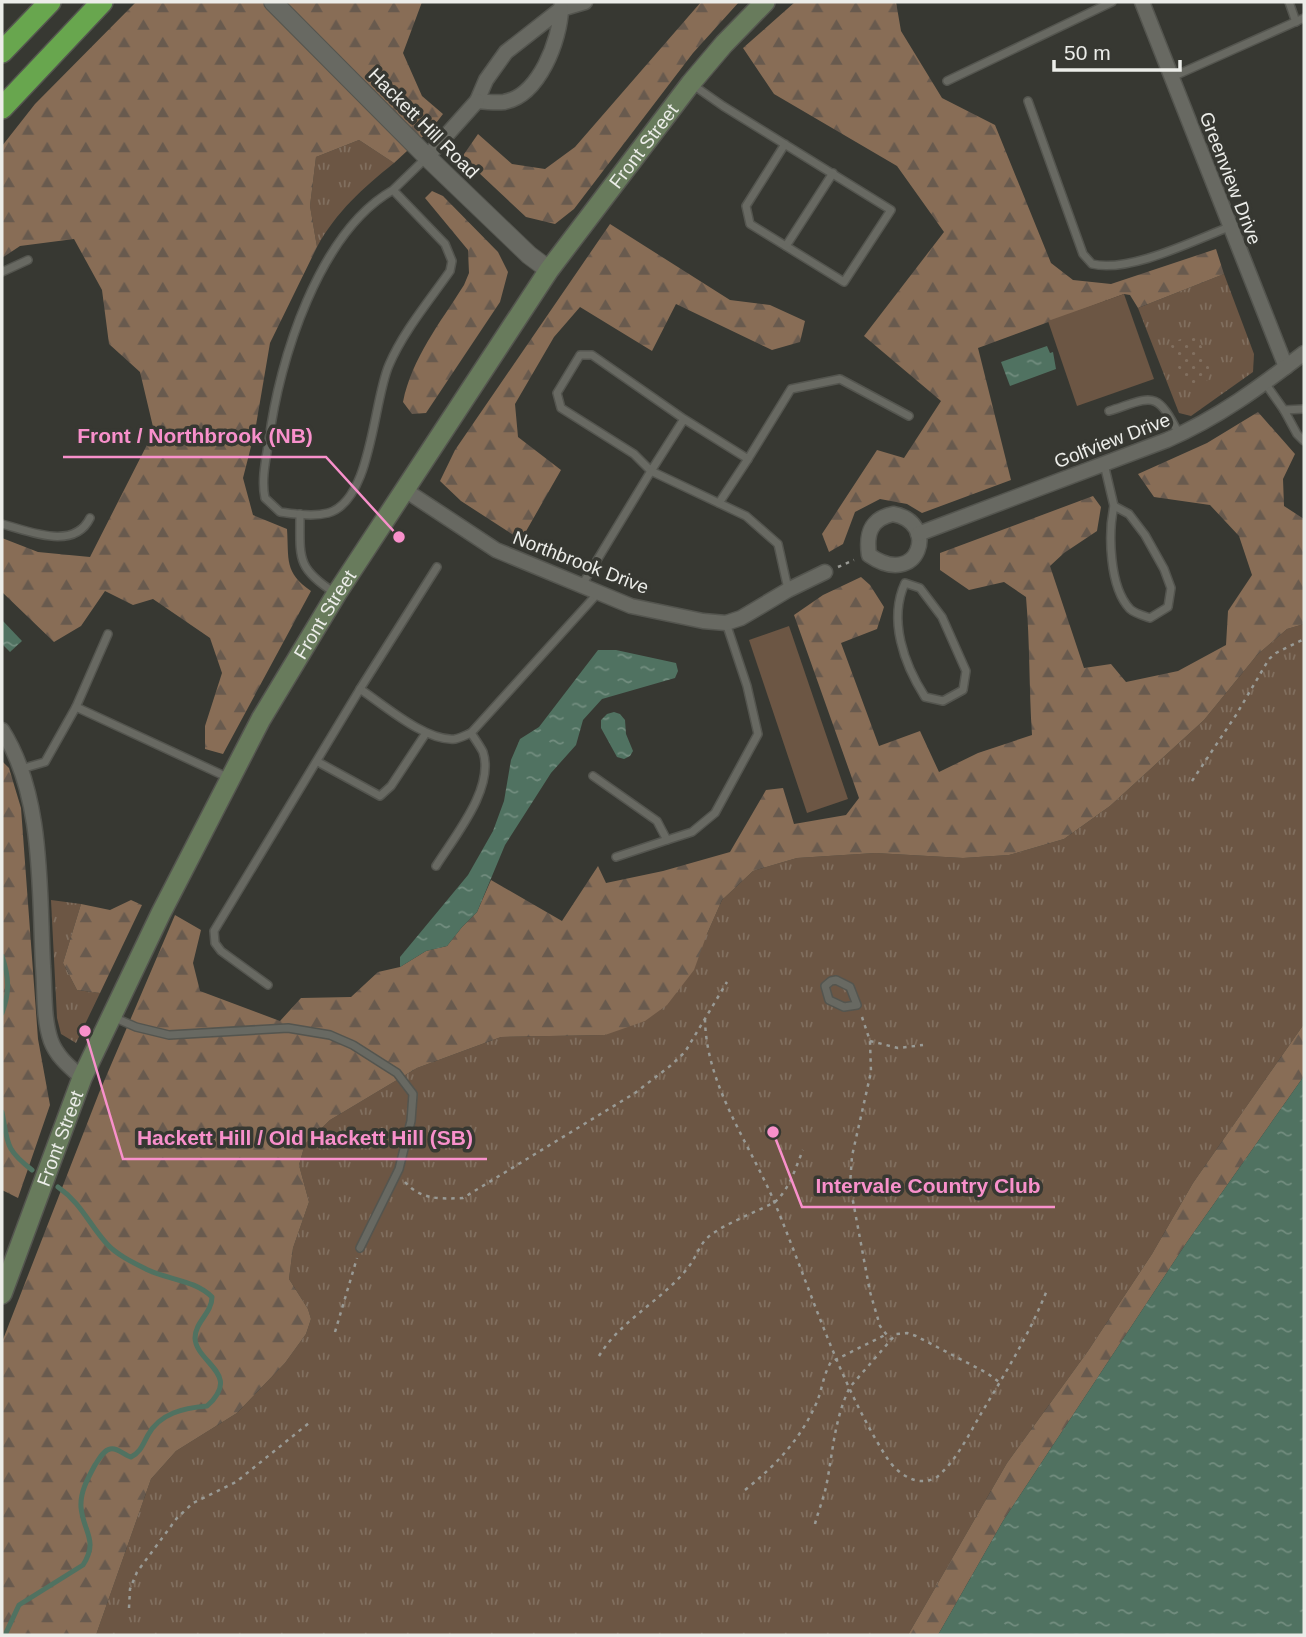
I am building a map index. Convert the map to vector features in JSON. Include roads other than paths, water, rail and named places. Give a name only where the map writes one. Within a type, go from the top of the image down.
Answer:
[{"type":"highway","points":[[2,52],[50,2]]},
{"type":"highway","points":[[2,108],[102,2]]},
{"type":"main road","name":"Front Street","points":[[2,1294],[82,1078],[166,902],[261,719],[337,593],[549,270],[691,83],[765,2]]},
{"type":"street","name":"Hackett Hill Road","points":[[272,2],[427,158],[529,255],[549,270]]},
{"type":"street","points":[[427,158],[477,101],[486,79],[506,52],[561,5],[585,2]]},
{"type":"street","name":"Greenview Drive","points":[[1142,2],[1286,367]]},
{"type":"street","points":[[477,101],[506,102],[525,92],[542,71],[560,24],[561,5]]},
{"type":"street","name":"Golfview Drive","points":[[918,534],[1180,435],[1214,417],[1304,353]]},
{"type":"street","name":"Northbrook Drive","points":[[405,490],[496,550],[598,593],[631,606],[726,624]]},
{"type":"street","points":[[893,514],[909,520],[918,534],[917,550],[913,557],[899,566],[882,564],[869,555],[867,535],[877,520],[884,516],[893,514]]},
{"type":"street","points":[[726,624],[825,572]]},
{"type":"street","points":[[2,730],[14,748],[27,785],[36,849],[46,1018],[51,1042],[63,1062],[82,1078]]},
{"type":"lane","points":[[947,81],[1112,2]]},
{"type":"lane","points":[[1289,2],[1296,22]]},
{"type":"lane","points":[[1172,77],[1304,18]]},
{"type":"lane","points":[[691,83],[891,209],[844,282],[750,224],[746,206],[785,144]]},
{"type":"lane","points":[[1028,101],[1083,254],[1092,264],[1116,267],[1135,262],[1229,227]]},
{"type":"lane","points":[[393,190],[445,244],[452,261],[450,271],[396,350],[388,367],[366,463],[346,500],[336,510],[328,513],[280,512],[265,498],[264,490],[274,400],[295,328],[333,251],[362,212],[393,190],[427,158]]},
{"type":"lane","points":[[786,246],[833,173]]},
{"type":"lane","points":[[2,272],[28,260]]},
{"type":"lane","points":[[748,459],[684,419],[592,355],[580,355],[557,393],[561,408],[634,454],[651,471],[746,516],[778,544],[788,590]]},
{"type":"lane","points":[[719,503],[791,389],[840,379],[909,416]]},
{"type":"lane","points":[[1265,383],[1304,441]]},
{"type":"lane","points":[[1109,411],[1145,399],[1152,400],[1166,408],[1180,435]]},
{"type":"lane","points":[[1284,410],[1304,409]]},
{"type":"lane","points":[[582,586],[684,419]]},
{"type":"lane","points":[[1104,464],[1114,506],[1110,525],[1115,573],[1130,610],[1150,618],[1168,607],[1171,588],[1146,535],[1129,514],[1114,506]]},
{"type":"lane","points":[[300,514],[300,544],[306,570],[337,593]]},
{"type":"lane","points":[[2,524],[50,536],[76,535],[86,527],[90,518]]},
{"type":"lane","points":[[899,566],[905,583],[897,599],[897,624],[901,643],[914,680],[925,697],[943,701],[963,690],[966,671],[942,617],[931,600],[920,588],[905,583]]},
{"type":"lane","points":[[268,985],[221,951],[215,943],[214,932],[360,689],[437,567]]},
{"type":"lane","points":[[360,689],[426,733],[440,738],[456,739],[471,733],[598,593]]},
{"type":"lane","points":[[616,858],[692,832],[715,813],[758,734],[747,686],[726,624]]},
{"type":"lane","points":[[21,769],[45,762],[76,707],[108,634]]},
{"type":"lane","points":[[76,707],[230,778]]},
{"type":"lane","points":[[318,762],[380,796],[391,786],[426,733]]},
{"type":"lane","points":[[436,866],[483,785],[485,767],[482,751],[471,733]]},
{"type":"lane","points":[[593,776],[657,821],[667,840]]},
{"type":"lane","points":[[836,980],[846,983],[857,1005],[844,1007],[832,1003],[825,990],[827,984],[836,980]]},
{"type":"lane","points":[[112,1016],[136,1027],[169,1035],[288,1028],[330,1035],[353,1045],[397,1073],[413,1094],[411,1121],[399,1169],[360,1248]]},
{"type":"water","points":[[1047,346],[1050,353],[1053,352],[1056,369],[1010,386],[1001,362]]},
{"type":"water","points":[[2,620],[22,641],[10,652],[2,644]]},
{"type":"water","points":[[598,650],[616,650],[676,663],[678,671],[675,678],[602,699],[583,720],[576,745],[551,773],[505,845],[477,912],[447,946],[426,951],[400,967],[400,957],[468,875],[493,831],[504,801],[511,760],[520,739],[539,727]]},
{"type":"water","points":[[614,712],[625,720],[626,734],[633,751],[624,759],[617,757],[601,728],[601,720]]},
{"type":"water","points":[[1304,1076],[1304,1635],[938,1635],[1003,1521],[1187,1242]]},
{"type":"waterway","points":[[2,956],[8,985],[2,1013]]},
{"type":"waterway","points":[[2,1112],[12,1151],[32,1170]]},
{"type":"waterway","points":[[5,1635],[19,1605],[83,1565],[88,1556],[90,1542],[82,1516],[82,1496],[85,1485],[102,1455],[113,1449],[131,1457],[159,1421],[181,1410],[207,1406],[217,1395],[220,1385],[215,1369],[202,1355],[195,1338],[212,1297],[198,1287],[148,1270],[116,1252],[100,1236],[73,1200],[58,1187]]},
{"type":"place","name":"Front / Northbrook (NB)","points":[[399,537]]},
{"type":"place","name":"Hackett Hill / Old Hackett Hill (SB)","points":[[85,1031]]},
{"type":"place","name":"Intervale Country Club","points":[[773,1132]]}]
